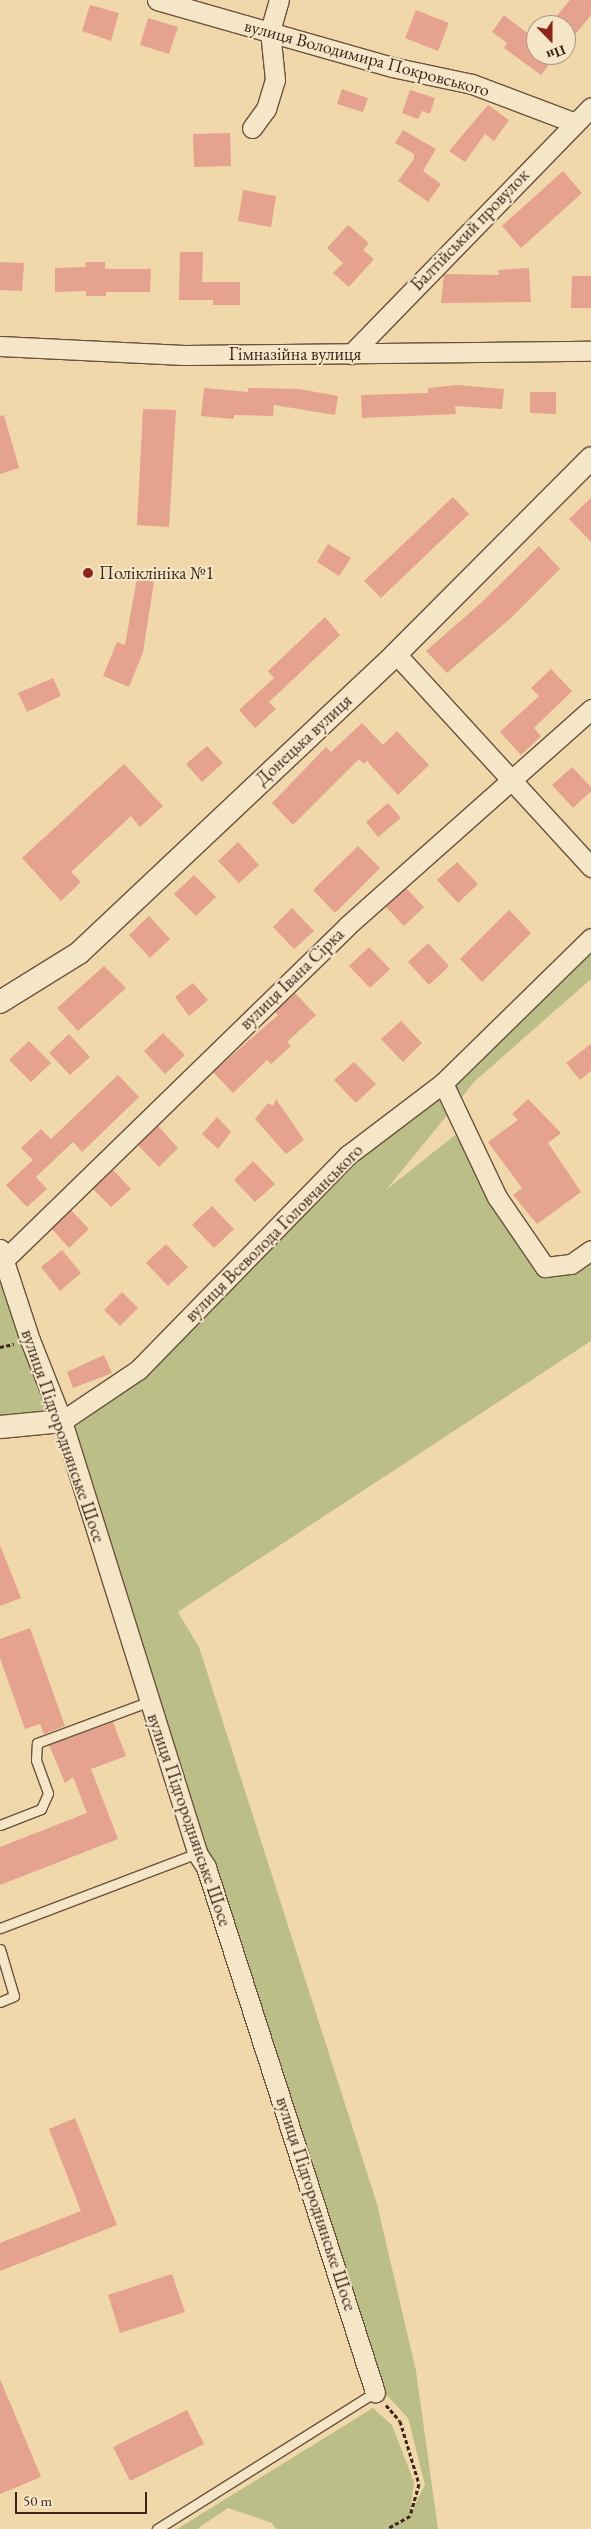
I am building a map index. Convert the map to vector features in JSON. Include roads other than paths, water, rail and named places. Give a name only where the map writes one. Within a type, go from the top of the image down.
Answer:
[{"type":"street","name":"вулиця Володимира Покровського","points":[[157,0],[392,67],[472,84],[574,123]]},
{"type":"street","points":[[252,128],[266,108],[275,80],[270,31],[278,0]]},
{"type":"street","name":"Балтійський провулок","points":[[351,354],[591,107]]},
{"type":"street","name":"Гімназійна вулиця","points":[[0,346],[184,355],[591,351]]},
{"type":"street","name":"Донецька вулиця","points":[[0,1002],[14,996],[79,953],[396,654],[591,458]]},
{"type":"street","points":[[396,654],[591,866]]},
{"type":"street","name":"вулиця Івана Сірка","points":[[2,1254],[347,926],[513,781],[591,709]]},
{"type":"street","name":"вулиця Всеволода Головчанського","points":[[62,1421],[138,1370],[348,1155],[443,1083],[591,938]]},
{"type":"street","points":[[443,1083],[497,1197],[545,1267],[571,1264],[591,1250]]},
{"type":"street","name":"вулиця Підгороднянське Шосе","points":[[2,1254],[30,1340],[62,1421],[148,1702],[197,1853],[206,1867],[375,2392]]},
{"type":"street","points":[[0,1427],[62,1421]]},
{"type":"lane","points":[[0,1825],[41,1809],[48,1793],[36,1760],[37,1743],[148,1702]]},
{"type":"lane","points":[[0,1928],[197,1853]]},
{"type":"lane","points":[[0,1949],[14,1996],[0,2002]]},
{"type":"lane","points":[[157,2529],[375,2392]]},
{"type":"place","name":"Поліклініка №1","points":[[88,573]]}]
